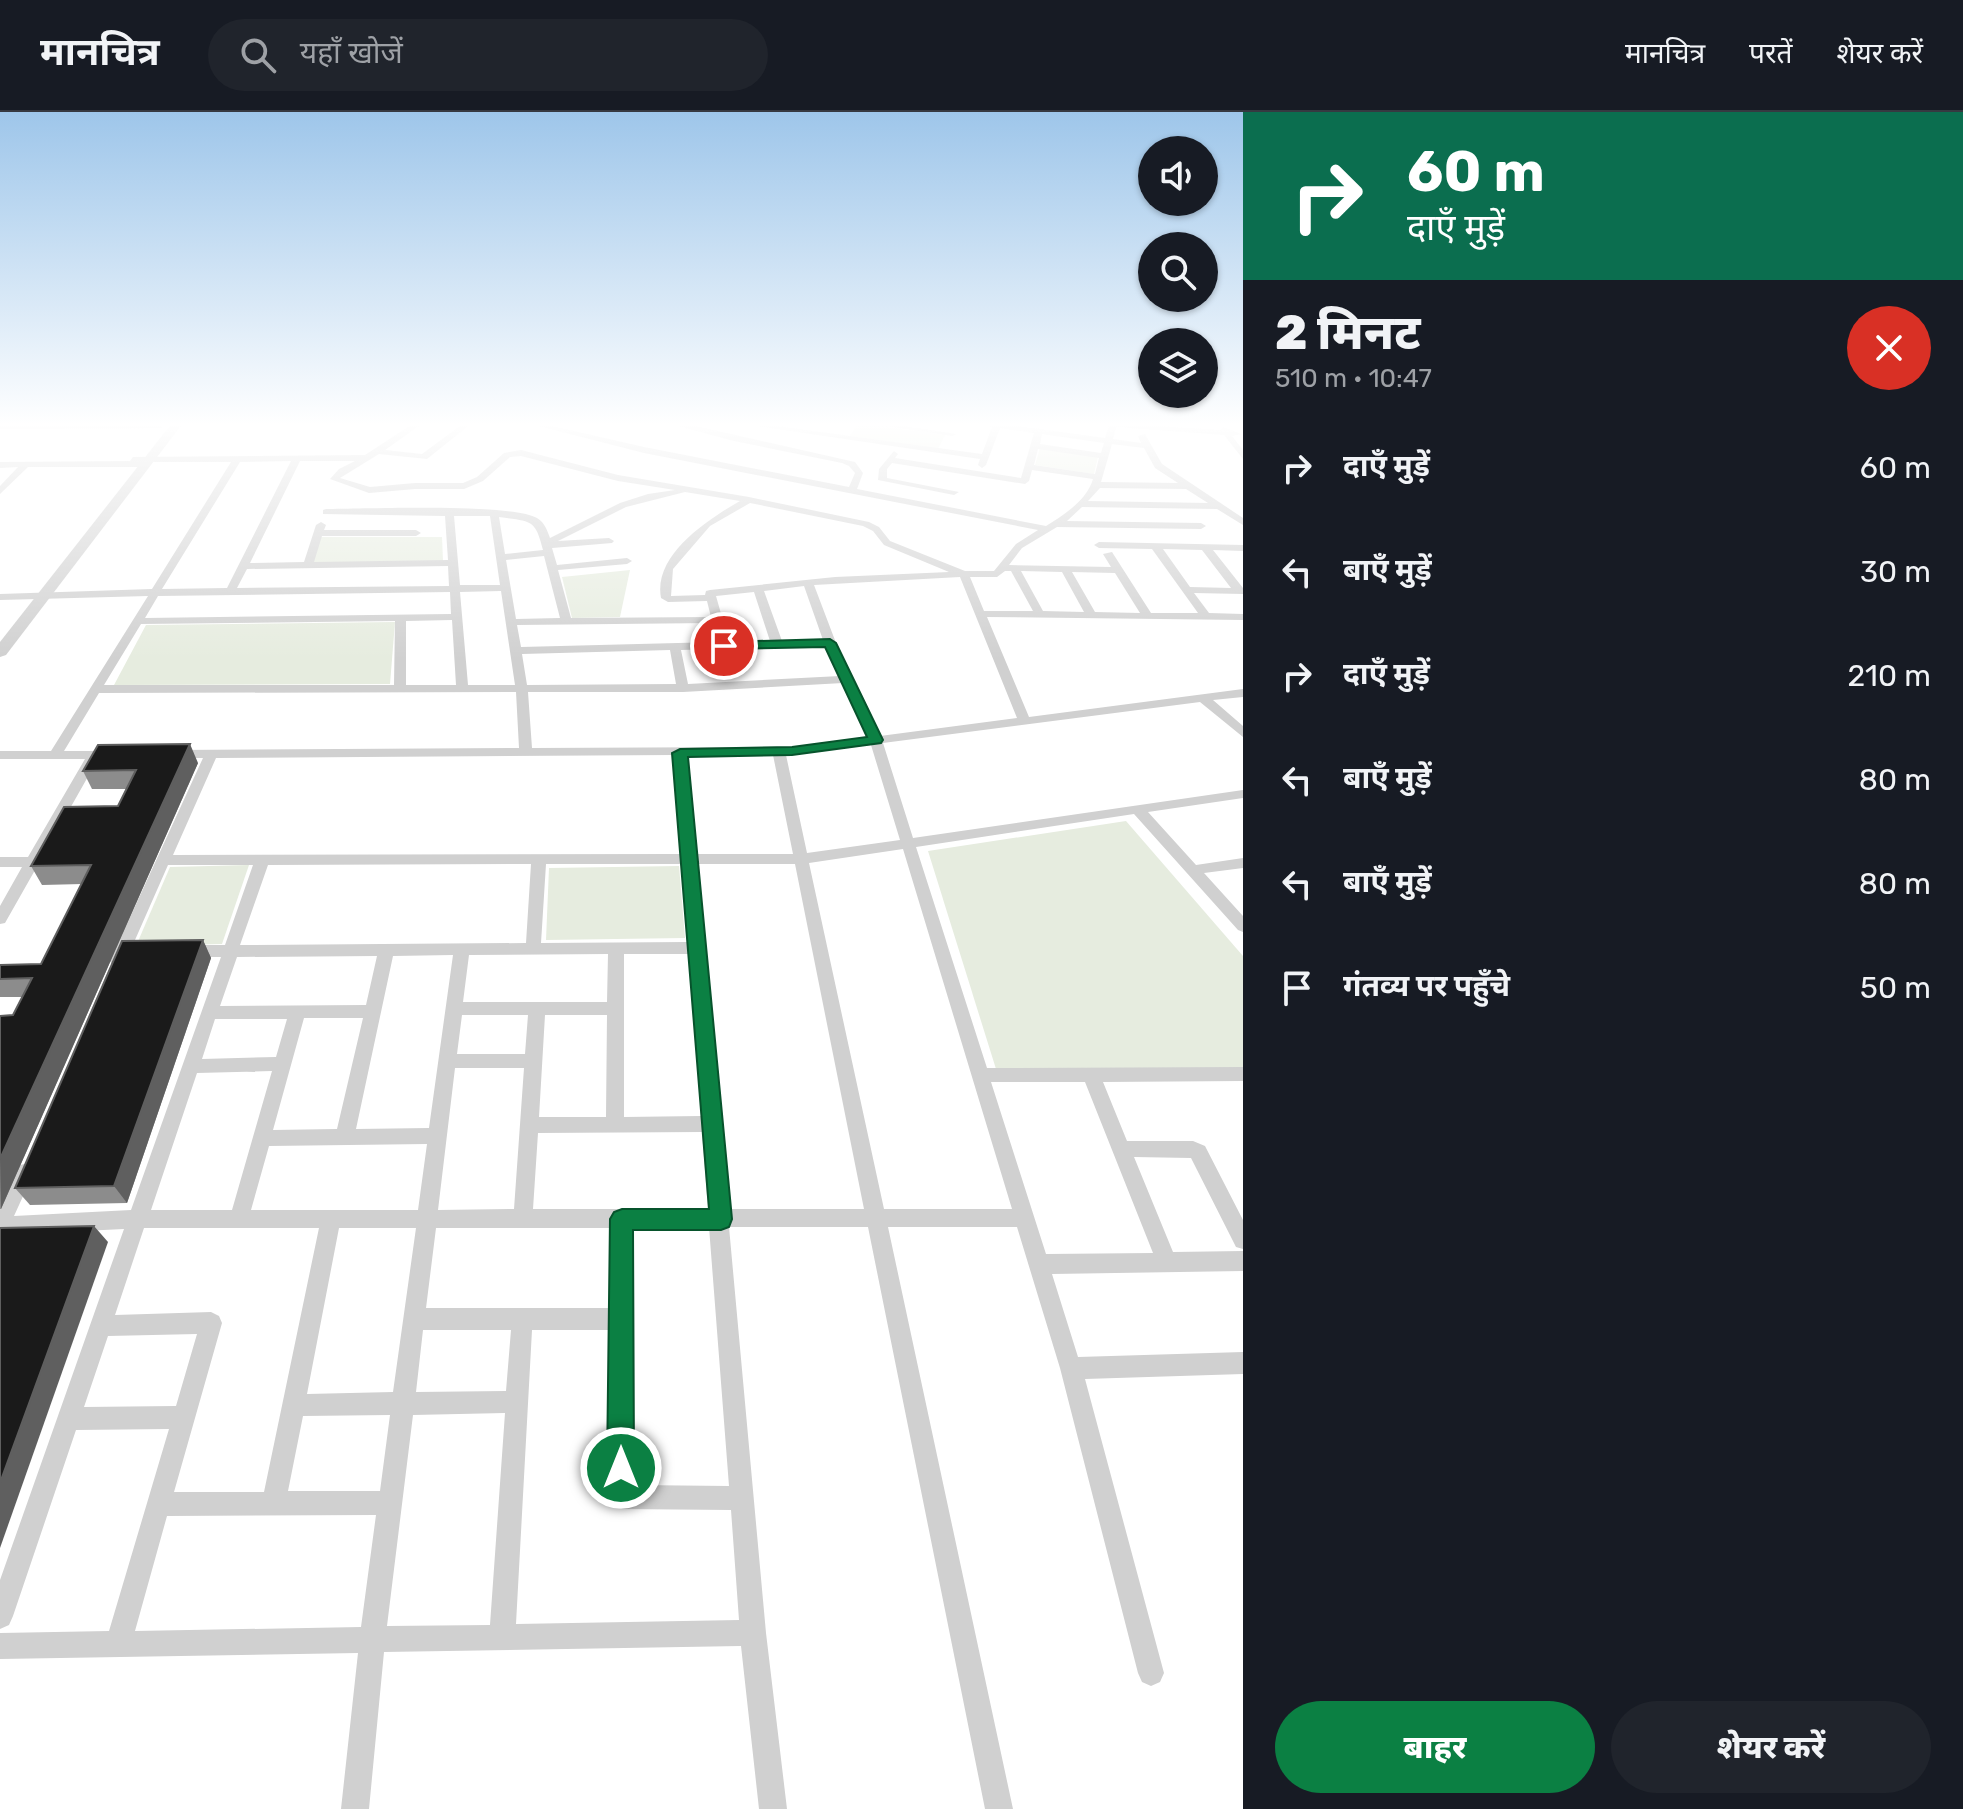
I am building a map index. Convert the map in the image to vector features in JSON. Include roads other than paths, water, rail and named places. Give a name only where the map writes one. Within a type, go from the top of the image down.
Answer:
[{"type":"street","points":[[0,631],[105,502]]},
{"type":"street","points":[[0,652],[109,502]]},
{"type":"street","points":[[55,755],[210,502]]},
{"type":"street","points":[[230,592],[275,502]]},
{"type":"street","points":[[547,549],[564,533],[636,502]]},
{"type":"street","points":[[710,598],[668,599],[665,596],[667,572],[707,524],[745,502]]},
{"type":"street","points":[[759,502],[871,526],[880,532],[887,543],[964,574],[1024,721]]},
{"type":"street","points":[[903,502],[1051,527],[1201,526]]},
{"type":"street","points":[[1213,502],[1243,522]]},
{"type":"street","points":[[1008,568],[1019,546],[1051,527],[1079,504],[1219,506]]},
{"type":"street","points":[[1183,506],[1221,548]]},
{"type":"street","points":[[308,565],[328,507],[494,513],[532,519],[542,528],[566,621]]},
{"type":"street","points":[[449,512],[462,688]]},
{"type":"street","points":[[494,513],[521,688],[526,753]]},
{"type":"street","points":[[319,533],[416,533]]},
{"type":"street","points":[[502,557],[609,541]]},
{"type":"street","points":[[1099,545],[1243,548]]},
{"type":"street","points":[[1156,547],[1206,617]]},
{"type":"street","points":[[1205,547],[1240,590]]},
{"type":"street","points":[[1108,554],[1147,615]]},
{"type":"street","points":[[552,568],[627,561]]},
{"type":"street","points":[[243,566],[453,563]]},
{"type":"street","points":[[1008,568],[1040,615]]},
{"type":"street","points":[[724,646],[710,593],[835,580],[997,574],[1008,568],[1118,570]]},
{"type":"street","points":[[1065,569],[1091,615]]},
{"type":"street","points":[[809,585],[830,643],[876,740],[1071,1368],[1151,1673]]},
{"type":"street","points":[[0,597],[506,588]]},
{"type":"street","points":[[758,589],[777,644]]},
{"type":"street","points":[[1185,590],[1240,590]]},
{"type":"street","points":[[981,614],[1243,617]]},
{"type":"street","points":[[400,688],[401,617]]},
{"type":"street","points":[[137,621],[457,617]]},
{"type":"street","points":[[511,622],[716,620]]},
{"type":"street","points":[[516,651],[830,643]]},
{"type":"street","points":[[675,647],[683,688]]},
{"type":"street","points":[[96,689],[683,688],[847,679]]},
{"type":"street","points":[[152,754],[779,751],[1243,693]]},
{"type":"street","points":[[1203,698],[1243,733]]},
{"type":"street","points":[[779,751],[999,1809]]},
{"type":"street","points":[[680,753],[753,1633],[773,1809]]},
{"type":"street","points":[[0,755],[123,754]]},
{"type":"street","points":[[109,981],[130,952],[163,860],[211,754]]},
{"type":"street","points":[[0,919],[94,755]]},
{"type":"street","points":[[163,860],[801,859],[1243,794]]},
{"type":"street","points":[[1138,810],[1243,926]]},
{"type":"street","points":[[0,1616],[262,860]]},
{"type":"street","points":[[533,949],[539,860]]},
{"type":"street","points":[[0,862],[33,862]]},
{"type":"street","points":[[1193,870],[1243,863]]},
{"type":"street","points":[[615,1125],[616,948]]},
{"type":"street","points":[[169,951],[697,948]]},
{"type":"street","points":[[355,1809],[372,1641],[462,949]]},
{"type":"street","points":[[345,1137],[386,950]]},
{"type":"street","points":[[523,1219],[537,1008]]},
{"type":"street","points":[[454,1009],[615,1008]]},
{"type":"street","points":[[209,1013],[373,1011]]},
{"type":"street","points":[[239,1219],[297,1012]]},
{"type":"street","points":[[447,1061],[533,1061]]},
{"type":"street","points":[[191,1066],[283,1064]]},
{"type":"street","points":[[981,1075],[1243,1074]]},
{"type":"street","points":[[1091,1075],[1168,1264]]},
{"type":"street","points":[[531,1125],[713,1124]]},
{"type":"street","points":[[262,1138],[438,1136]]},
{"type":"street","points":[[1121,1149],[1193,1149],[1198,1152],[1243,1240]]},
{"type":"street","points":[[32,1153],[0,1226],[138,1219],[1026,1218]]},
{"type":"street","points":[[274,1503],[331,1219]]},
{"type":"street","points":[[622,1219],[621,1497],[743,1498]]},
{"type":"street","points":[[1040,1264],[1243,1261]]},
{"type":"street","points":[[414,1319],[621,1319]]},
{"type":"street","points":[[502,1638],[522,1319]]},
{"type":"street","points":[[101,1326],[211,1323],[118,1645]]},
{"type":"street","points":[[1071,1368],[1243,1363]]},
{"type":"street","points":[[293,1405],[517,1402]]},
{"type":"street","points":[[68,1419],[184,1417]]},
{"type":"street","points":[[159,1504],[390,1503]]},
{"type":"street","points":[[0,1646],[753,1633]]}]
